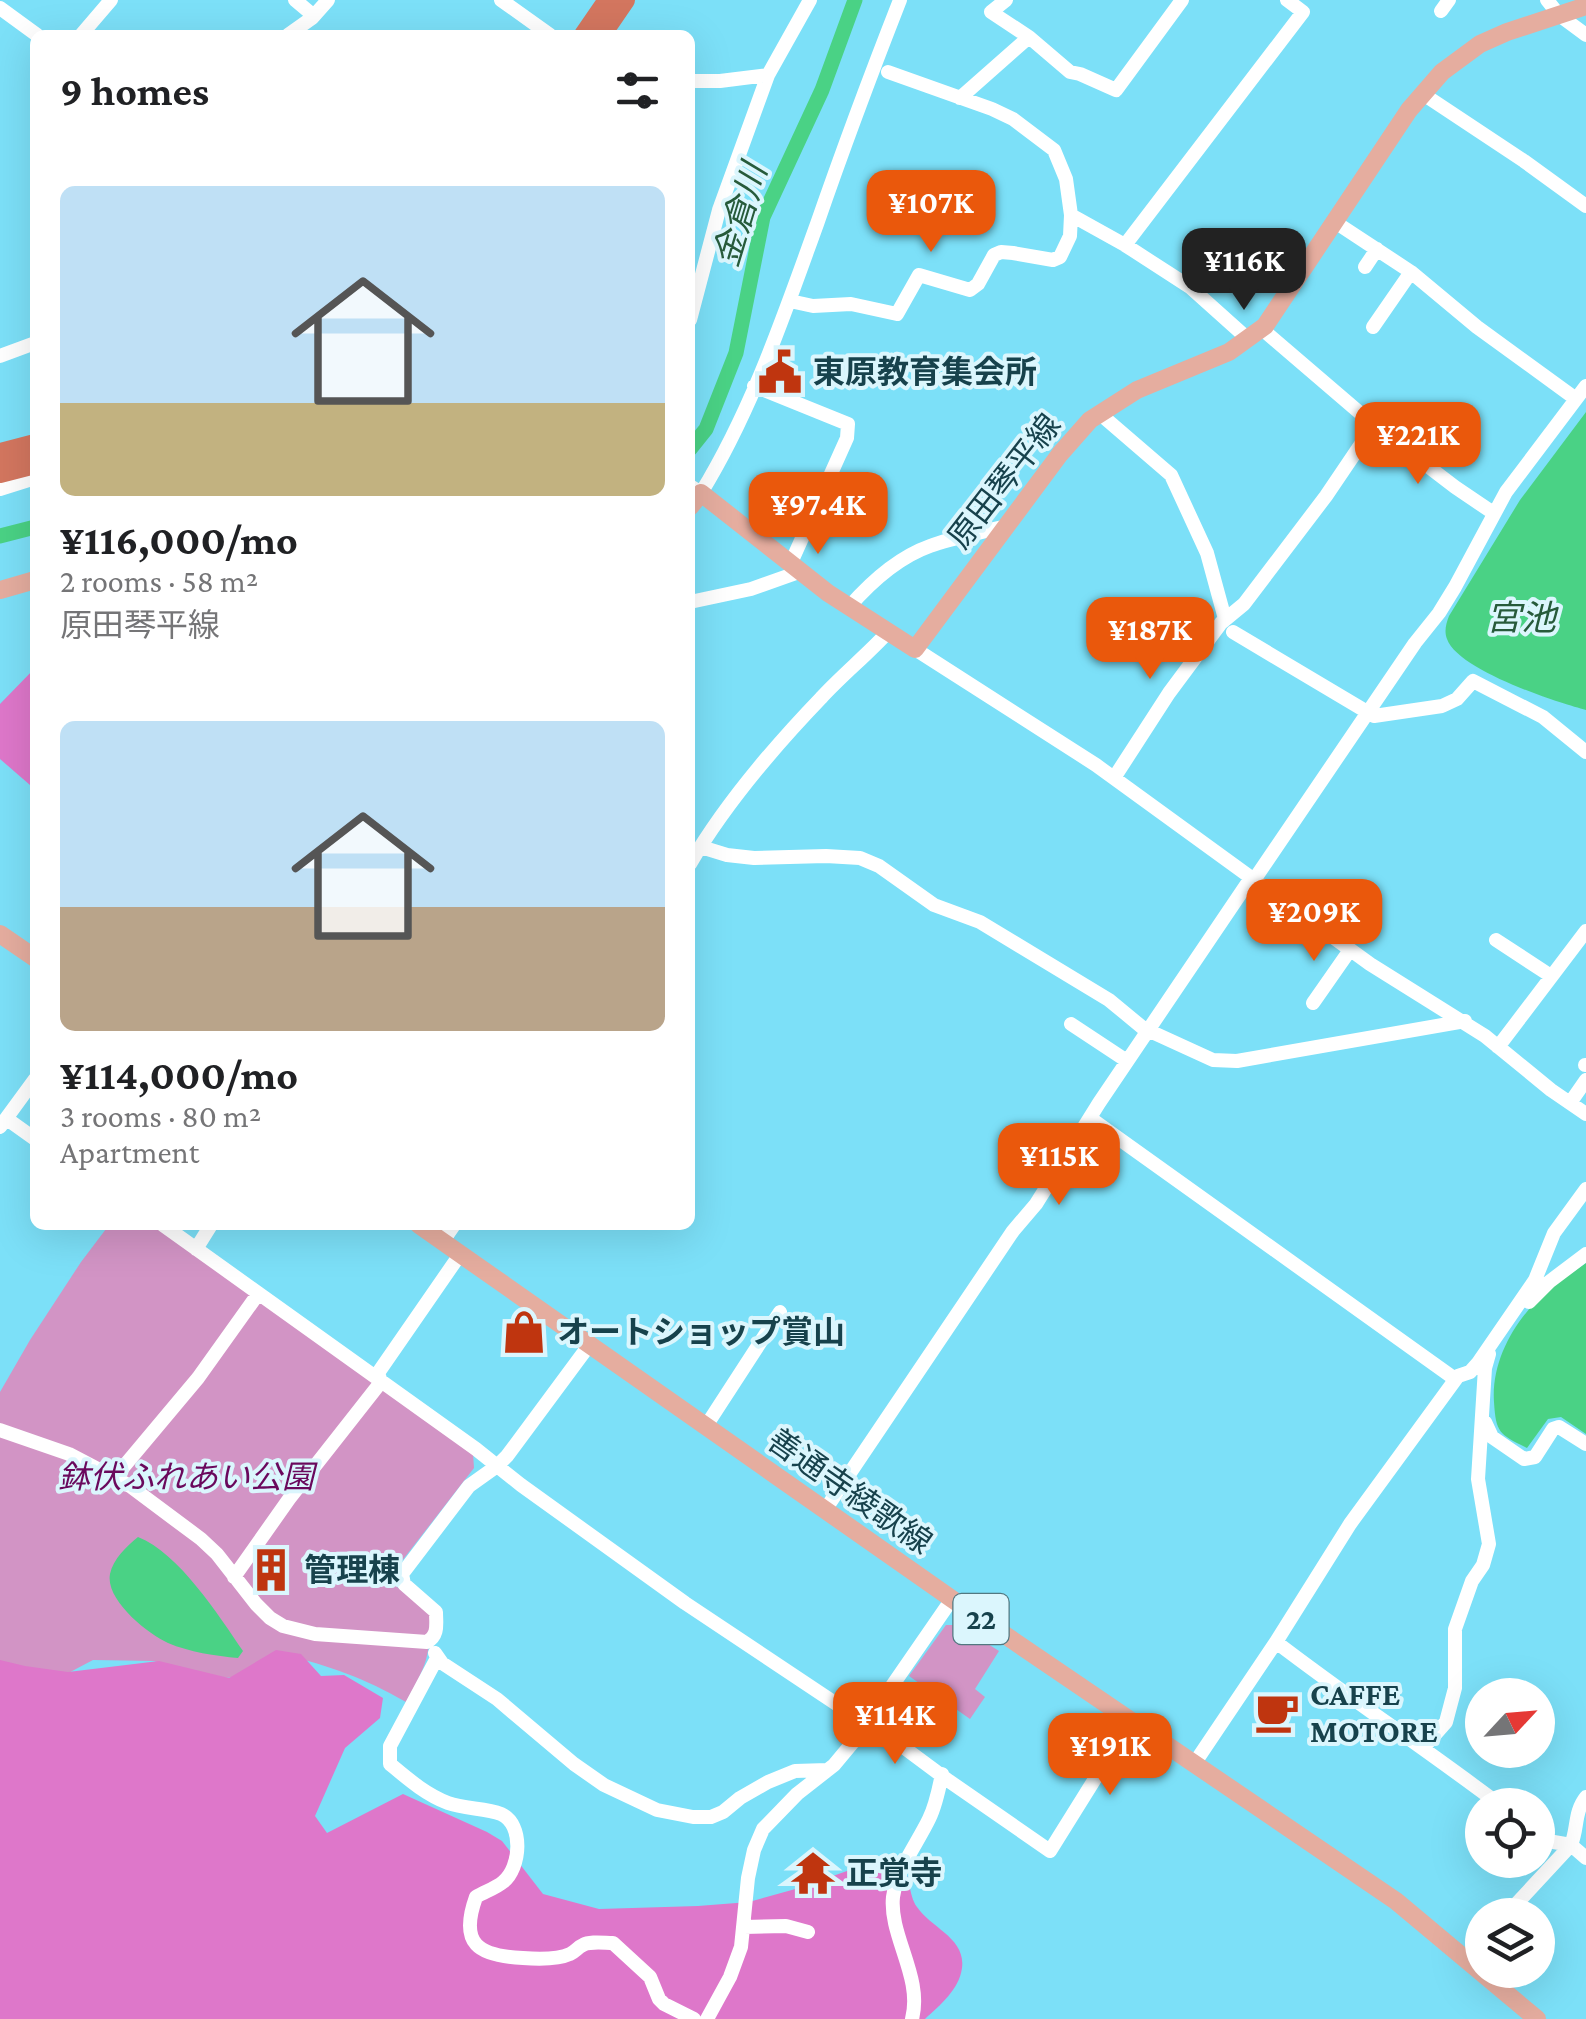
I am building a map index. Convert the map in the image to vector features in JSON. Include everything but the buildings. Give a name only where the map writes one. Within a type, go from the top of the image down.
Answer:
[{"type":"highway","points":[[587,30],[608,0]]},
{"type":"highway","points":[[605,30],[626,0]]},
{"type":"highway","points":[[0,453],[30,445]]},
{"type":"highway","points":[[0,473],[30,465]]},
{"type":"main road","name":"原田琴平線","points":[[915,649],[1060,454],[1090,420],[1137,390],[1229,352],[1255,334],[1410,110],[1456,60],[1553,7],[1586,6]]},
{"type":"main road","points":[[695,495],[849,607],[915,649]]},
{"type":"main road","points":[[0,590],[30,581]]},
{"type":"main road","points":[[0,934],[30,955]]},
{"type":"main road","name":"善通寺綾歌線","points":[[448,1233],[461,1254],[952,1600],[1396,1901],[1465,1958]]},
{"type":"main road","name":"善通寺綾歌線","points":[[1501,1988],[1537,2019]]},
{"type":"street","points":[[85,30],[111,0]]},
{"type":"street","points":[[295,0],[314,16]]},
{"type":"street","points":[[298,30],[328,0]]},
{"type":"street","points":[[501,0],[543,30]]},
{"type":"street","points":[[695,301],[719,210],[768,75],[810,0]]},
{"type":"street","points":[[695,493],[728,447],[790,300],[900,0]]},
{"type":"street","points":[[1006,0],[991,12],[1030,36],[1070,72],[1116,90],[1182,0]]},
{"type":"street","points":[[1125,245],[1303,12],[1293,2]]},
{"type":"street","points":[[1553,7],[1586,35]]},
{"type":"street","points":[[0,8],[30,30]]},
{"type":"street","points":[[960,98],[1030,36]]},
{"type":"street","points":[[862,99],[888,72],[886,37]]},
{"type":"street","points":[[790,300],[813,306],[850,304],[897,314],[919,274],[970,290],[994,255],[1001,252],[1053,260],[1060,257],[1070,236],[1066,179],[1054,150],[1014,119],[888,72]]},
{"type":"street","points":[[695,81],[768,75]]},
{"type":"street","points":[[1423,94],[1581,202],[1586,185]]},
{"type":"street","points":[[1071,214],[1125,245],[1255,334],[1489,510]]},
{"type":"street","points":[[1336,222],[1410,272],[1576,399]]},
{"type":"street","points":[[1365,267],[1376,250]]},
{"type":"street","points":[[1372,327],[1388,298],[1410,272]]},
{"type":"street","points":[[0,356],[30,345]]},
{"type":"street","points":[[695,601],[751,589],[795,569],[847,438],[848,424],[754,386]]},
{"type":"street","points":[[825,1510],[1013,1230],[1036,1204],[1148,1030],[1447,600],[1506,492],[1586,386]]},
{"type":"street","points":[[1099,413],[1171,475],[1207,552],[1229,626],[1374,716],[1442,706],[1457,699],[1472,680],[1543,717],[1586,752]]},
{"type":"street","points":[[1114,778],[1169,693],[1229,626],[1374,425]]},
{"type":"street","points":[[0,489],[30,480]]},
{"type":"street","points":[[849,607],[881,576],[917,551],[1006,526]]},
{"type":"street","points":[[695,856],[740,793],[807,713],[888,632]]},
{"type":"street","points":[[915,649],[1114,778],[1350,950],[1465,1022],[1586,1114]]},
{"type":"street","points":[[701,846],[727,856],[860,858],[879,866],[934,906],[980,922],[1109,1000],[1148,1030],[1213,1060],[1237,1062],[1465,1022]]},
{"type":"street","points":[[1498,1047],[1586,931]]},
{"type":"street","points":[[1496,940],[1515,948],[1551,976]]},
{"type":"street","points":[[1313,1003],[1350,950]]},
{"type":"street","points":[[1071,1024],[1127,1061]]},
{"type":"street","points":[[1570,1103],[1586,1080]]},
{"type":"street","points":[[30,1086],[3,1123],[30,1136]]},
{"type":"street","points":[[1090,1118],[1456,1379]]},
{"type":"street","points":[[1194,1764],[1350,1524],[1456,1379],[1470,1372],[1486,1352],[1535,1280],[1554,1233],[1586,1190]]},
{"type":"street","points":[[170,1230],[685,1603],[875,1726],[1050,1851],[1132,1722]]},
{"type":"street","points":[[196,1249],[208,1230]]},
{"type":"street","points":[[381,1382],[378,1373],[461,1254]]},
{"type":"street","points":[[1423,1748],[1446,1722],[1455,1688],[1454,1628],[1489,1544],[1478,1479],[1489,1354],[1536,1294],[1586,1254]]},
{"type":"street","points":[[115,1477],[198,1378],[258,1294]]},
{"type":"street","points":[[706,1426],[780,1312]]},
{"type":"street","points":[[428,1641],[436,1632],[436,1612],[404,1584],[402,1574],[470,1486],[497,1466],[590,1344]]},
{"type":"street","points":[[234,1578],[289,1499],[381,1382]]},
{"type":"street","points":[[1484,1418],[1492,1438],[1524,1460],[1535,1457],[1553,1429],[1559,1427],[1586,1444]]},
{"type":"street","points":[[0,1430],[69,1454],[115,1477],[201,1539],[270,1618],[283,1626],[300,1632],[428,1641]]},
{"type":"street","points":[[707,2019],[741,1948],[748,1878],[763,1829],[854,1741],[952,1600]]},
{"type":"street","points":[[428,1641],[437,1658],[496,1698],[574,1764],[604,1785],[657,1810],[710,1817],[794,1770],[828,1770]]},
{"type":"street","points":[[1276,1642],[1477,1788]]},
{"type":"street","points":[[437,1658],[390,1746],[390,1764],[449,1804],[501,1814],[512,1823],[518,1837],[511,1872],[504,1882],[476,1897],[469,1917],[471,1937],[492,1955],[539,1959],[570,1954],[584,1944],[614,1943],[650,1977],[664,2004],[694,2019]]},
{"type":"street","points":[[912,2019],[914,1998],[893,1919],[894,1895],[902,1870],[932,1815],[942,1774]]},
{"type":"street","points":[[1522,1898],[1571,1845],[1578,1806],[1586,1797]]},
{"type":"street","points":[[1555,1842],[1571,1845],[1586,1858]]},
{"type":"street","points":[[744,1927],[786,1926],[808,1932]]},
{"type":"green space","name":"鉢伏ふれあい公園","points":[[105,1230],[162,1230],[473,1453],[474,1468],[391,1575],[390,1581],[430,1614],[426,1660],[406,1702],[347,1674],[284,1655],[264,1676],[222,1678],[188,1673],[154,1661],[93,1660],[57,1679],[0,1674],[0,1392]]},
{"type":"green space","points":[[946,1625],[958,1625],[999,1651],[975,1689],[985,1697],[970,1719],[909,1676]]},
{"type":"shaded area","points":[[30,673],[30,785],[0,759],[0,704]]},
{"type":"shaded area","points":[[276,1650],[301,1654],[321,1676],[344,1675],[383,1698],[380,1718],[345,1748],[315,1816],[327,1833],[403,1794],[502,1841],[543,1894],[599,1909],[749,1902],[878,1860],[893,1860],[904,1868],[917,1907],[959,1949],[962,1968],[957,1983],[925,2019],[0,2019],[0,1660],[68,1672],[159,1661],[229,1678]]},
{"type":"water","name":"宮池","points":[[1586,412],[1586,710],[1488,673],[1455,651],[1446,630],[1449,616],[1520,500]]},
{"type":"water","points":[[1586,1263],[1586,1434],[1561,1417],[1548,1419],[1527,1448],[1505,1435],[1496,1420],[1494,1386],[1501,1356],[1516,1327],[1536,1302]]},
{"type":"water","points":[[138,1537],[168,1557],[197,1587],[243,1651],[238,1658],[168,1643],[121,1605],[110,1584],[110,1574],[117,1558]]},
{"type":"waterway","name":"金倉川","points":[[695,443],[706,429],[736,353],[763,217],[822,90],[855,0]]},
{"type":"waterway","name":"金倉川","points":[[0,536],[30,528]]},
{"type":"place","name":"東原教育集会所","points":[[780,372]]},
{"type":"place","name":"オートショップ賞山","points":[[524,1332]]},
{"type":"place","name":"管理棟","points":[[271,1570]]},
{"type":"place","name":"CAFFE MOTORE","points":[[1277,1712]]},
{"type":"place","name":"正覚寺","points":[[813,1873]]}]
